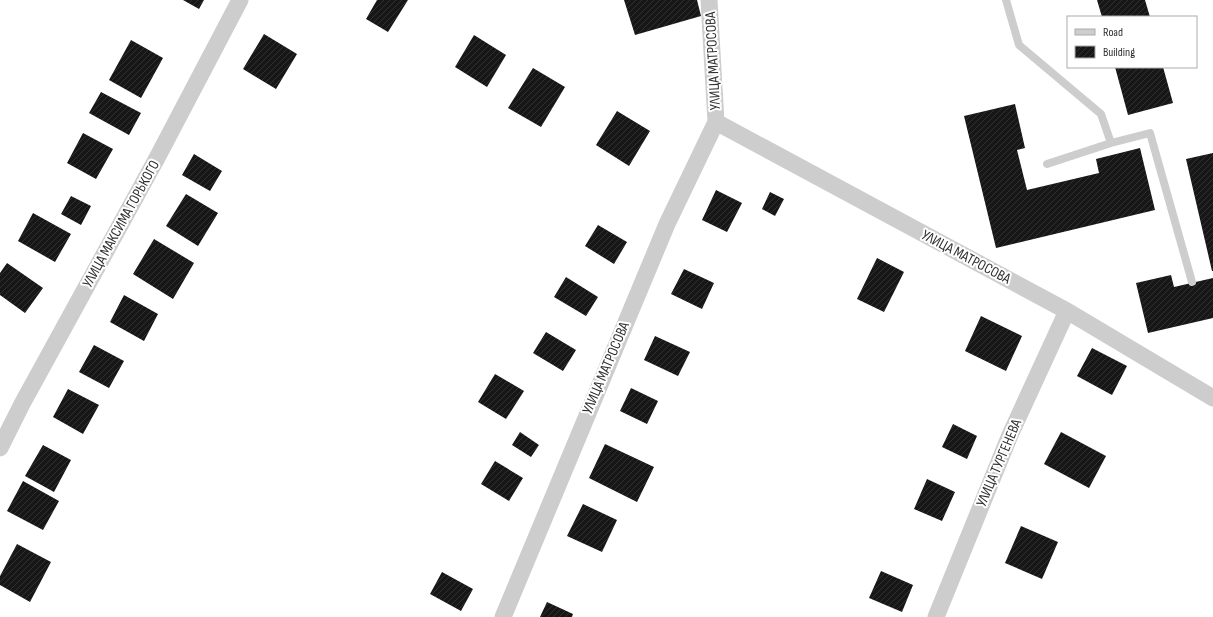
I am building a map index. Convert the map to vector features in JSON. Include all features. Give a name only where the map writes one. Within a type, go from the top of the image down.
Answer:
[{"type":"street","name":"УЛИЦА МАКСИМА ГОРЬКОГО","points":[[0,448],[22,404],[157,158],[240,0]]},
{"type":"street","name":"УЛИЦА МАТРОСОВА","points":[[503,617],[667,224],[716,122],[709,0]]},
{"type":"street","name":"УЛИЦА МАТРОСОВА","points":[[716,122],[1067,312],[1213,398]]},
{"type":"street","name":"УЛИЦА ТУРГЕНЕВА","points":[[936,617],[1010,434],[1067,312]]},
{"type":"lane","points":[[1006,0],[1019,45],[1101,114],[1111,143]]},
{"type":"lane","points":[[1047,164],[1111,143],[1150,133],[1192,282]]},
{"type":"building","points":[[183,0],[204,0],[199,9]]},
{"type":"building","points":[[377,0],[408,0],[388,32],[366,19]]},
{"type":"building","points":[[624,0],[697,0],[701,16],[635,35]]},
{"type":"building","points":[[1097,0],[1145,0],[1150,16],[1102,16]]},
{"type":"building","points":[[264,34],[297,54],[276,89],[243,69]]},
{"type":"building","points":[[474,35],[506,55],[487,87],[455,67]]},
{"type":"building","points":[[131,40],[163,58],[141,98],[109,80]]},
{"type":"building","points":[[533,68],[565,87],[541,127],[508,108]]},
{"type":"building","points":[[1115,68],[1163,68],[1173,103],[1128,115]]},
{"type":"building","points":[[101,92],[141,113],[129,135],[89,113]]},
{"type":"building","points":[[1015,104],[1025,148],[1017,150],[1027,190],[1099,173],[1096,159],[1140,148],[1155,210],[996,248],[964,116]]},
{"type":"building","points":[[617,111],[650,131],[629,166],[596,145]]},
{"type":"building","points":[[83,133],[113,149],[96,179],[67,163]]},
{"type":"building","points":[[1213,153],[1213,271],[1212,271],[1186,159]]},
{"type":"building","points":[[194,154],[222,171],[210,191],[182,175]]},
{"type":"building","points":[[716,190],[742,203],[727,232],[702,220]]},
{"type":"building","points":[[770,192],[784,199],[775,216],[762,209]]},
{"type":"building","points":[[186,194],[218,213],[198,246],[166,226]]},
{"type":"building","points":[[71,196],[91,206],[81,225],[61,214]]},
{"type":"building","points":[[33,213],[71,234],[55,262],[18,241]]},
{"type":"building","points":[[598,225],[627,242],[614,264],[585,246]]},
{"type":"building","points":[[154,239],[194,263],[173,299],[133,274]]},
{"type":"building","points":[[877,258],[904,272],[884,312],[857,299]]},
{"type":"building","points":[[7,263],[43,288],[25,313],[0,295],[0,273]]},
{"type":"building","points":[[684,269],[714,283],[702,309],[671,294]]},
{"type":"building","points":[[1171,275],[1174,287],[1213,278],[1213,318],[1148,333],[1136,283]]},
{"type":"building","points":[[566,277],[598,297],[586,316],[554,297]]},
{"type":"building","points":[[124,295],[158,314],[144,341],[110,322]]},
{"type":"building","points":[[981,316],[1022,336],[1006,371],[965,351]]},
{"type":"building","points":[[546,332],[576,350],[563,371],[533,353]]},
{"type":"building","points":[[655,336],[690,352],[678,376],[644,360]]},
{"type":"building","points":[[94,345],[124,361],[109,388],[79,372]]},
{"type":"building","points":[[1092,348],[1127,366],[1112,395],[1077,376]]},
{"type":"building","points":[[495,374],[524,391],[506,419],[478,402]]},
{"type":"building","points":[[631,388],[658,401],[647,424],[620,411]]},
{"type":"building","points":[[68,389],[99,405],[83,434],[53,417]]},
{"type":"building","points":[[953,424],[977,436],[967,459],[942,447]]},
{"type":"building","points":[[520,432],[539,445],[531,457],[512,445]]},
{"type":"building","points":[[1061,432],[1106,456],[1089,488],[1044,464]]},
{"type":"building","points":[[605,444],[654,467],[637,502],[589,478]]},
{"type":"building","points":[[43,445],[71,460],[54,492],[25,476]]},
{"type":"building","points":[[495,461],[523,478],[509,501],[481,484]]},
{"type":"building","points":[[927,479],[955,492],[942,521],[914,509]]},
{"type":"building","points":[[23,481],[59,501],[43,530],[7,511]]},
{"type":"building","points":[[583,504],[617,520],[602,552],[567,536]]},
{"type":"building","points":[[1021,526],[1058,542],[1042,579],[1005,563]]},
{"type":"building","points":[[17,544],[51,562],[30,602],[0,585],[0,576]]},
{"type":"building","points":[[881,571],[913,585],[902,612],[869,598]]},
{"type":"building","points":[[442,572],[473,589],[461,611],[430,594]]},
{"type":"building","points":[[547,602],[573,614],[572,617],[540,617]]}]
